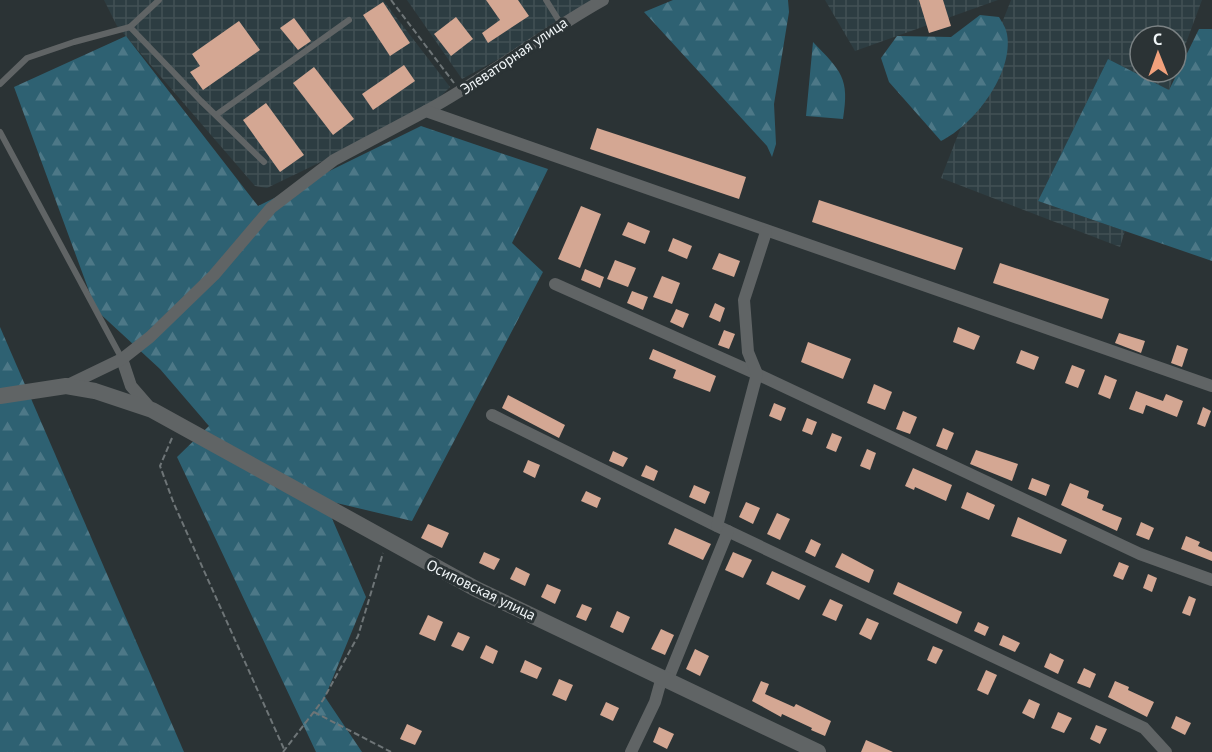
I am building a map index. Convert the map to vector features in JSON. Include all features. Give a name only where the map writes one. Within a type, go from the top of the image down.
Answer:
[{"type":"street","name":"Элеваторная улица","points":[[66,386],[122,359],[150,337],[214,275],[271,208],[334,160],[461,92],[561,24],[603,0]]},
{"type":"street","points":[[426,111],[766,232],[1212,386]]},
{"type":"street","points":[[631,752],[665,678],[723,528],[757,374],[748,352],[744,300],[766,232]]},
{"type":"street","points":[[555,284],[757,374],[1140,554],[1212,580]]},
{"type":"street","points":[[122,359],[131,386],[152,410]]},
{"type":"street","points":[[0,396],[66,386],[95,391],[152,410]]},
{"type":"street","name":"Осиповская улица","points":[[152,410],[387,542],[476,589],[818,752]]},
{"type":"street","points":[[492,415],[723,528],[1144,728],[1166,752]]},
{"type":"lane","points":[[0,84],[27,58],[130,27],[159,0]]},
{"type":"lane","points":[[546,0],[561,24]]},
{"type":"lane","points":[[216,115],[350,20]]},
{"type":"lane","points":[[130,27],[264,162]]},
{"type":"lane","points":[[0,132],[122,359]]},
{"type":"path","points":[[391,0],[461,92]]},
{"type":"path","points":[[178,424],[160,465],[174,504],[284,750],[314,712],[357,636],[387,542]]},
{"type":"path","points":[[314,712],[391,752]]},
{"type":"shaded area","points":[[104,0],[383,0],[450,87],[426,111],[267,188],[255,186],[117,26]]},
{"type":"shaded area","points":[[407,0],[606,0],[462,79]]},
{"type":"shaded area","points":[[825,0],[998,0],[855,51]]},
{"type":"shaded area","points":[[1011,0],[1202,0],[1188,38],[1188,24],[1128,24],[1128,69],[1108,59],[1038,201],[1125,231],[1120,247],[941,178]]},
{"type":"shaded area","points":[[1157,84],[1171,84],[1169,90]]},
{"type":"green space","points":[[673,0],[788,0],[789,12],[774,104],[776,144],[772,157],[767,146],[644,12]]},
{"type":"green space","points":[[980,15],[999,17],[1005,27],[1008,49],[1004,65],[998,81],[978,110],[966,123],[941,141],[889,82],[881,58],[897,36],[951,37]]},
{"type":"green space","points":[[1199,29],[1212,29],[1212,261],[1038,201],[1108,59],[1128,69],[1128,84],[1157,84],[1169,90],[1172,84],[1188,84],[1188,51]]},
{"type":"green space","points":[[126,36],[258,206],[421,126],[548,169],[512,243],[543,272],[412,521],[324,500],[366,597],[325,697],[362,752],[316,752],[177,457],[209,426],[160,369],[96,310],[14,87]]},
{"type":"green space","points":[[813,42],[837,68],[841,76],[845,94],[843,119],[806,116]]},
{"type":"green space","points":[[0,327],[184,752],[0,752]]},
{"type":"building","points":[[486,0],[518,0],[529,16],[488,43],[482,33],[500,20]]},
{"type":"building","points":[[919,0],[943,0],[951,26],[929,33]]},
{"type":"building","points":[[383,2],[410,43],[390,56],[363,15]]},
{"type":"building","points":[[456,17],[473,39],[451,56],[434,34]]},
{"type":"building","points":[[294,18],[311,41],[298,50],[280,28]]},
{"type":"building","points":[[239,21],[260,50],[203,90],[190,72],[200,66],[192,54]]},
{"type":"building","points":[[404,65],[415,81],[373,110],[362,94]]},
{"type":"building","points":[[314,67],[354,119],[333,135],[293,83]]},
{"type":"building","points":[[266,103],[304,155],[280,172],[243,120]]},
{"type":"building","points":[[597,128],[746,177],[739,199],[590,149]]},
{"type":"building","points":[[819,200],[963,248],[955,270],[812,222]]},
{"type":"building","points":[[581,206],[601,214],[580,268],[558,259]]},
{"type":"building","points":[[628,222],[650,231],[645,244],[622,235]]},
{"type":"building","points":[[673,238],[692,246],[687,259],[668,251]]},
{"type":"building","points":[[719,253],[740,261],[734,277],[712,269]]},
{"type":"building","points":[[615,260],[636,268],[628,287],[607,279]]},
{"type":"building","points":[[1000,263],[1109,299],[1102,319],[993,283]]},
{"type":"building","points":[[585,269],[604,277],[600,288],[581,280]]},
{"type":"building","points":[[662,276],[680,283],[672,304],[653,297]]},
{"type":"building","points":[[632,291],[648,297],[643,310],[627,303]]},
{"type":"building","points":[[715,303],[725,308],[720,322],[709,317]]},
{"type":"building","points":[[676,309],[689,314],[683,328],[670,322]]},
{"type":"building","points":[[958,327],[980,336],[974,350],[953,342]]},
{"type":"building","points":[[724,330],[735,334],[729,349],[718,345]]},
{"type":"building","points":[[1119,333],[1145,341],[1141,353],[1115,343]]},
{"type":"building","points":[[808,342],[851,359],[843,379],[801,362]]},
{"type":"building","points":[[1177,345],[1188,349],[1182,367],[1171,363]]},
{"type":"building","points":[[653,349],[716,376],[710,392],[673,378],[676,370],[649,359]]},
{"type":"building","points":[[1021,350],[1039,357],[1034,370],[1016,363]]},
{"type":"building","points":[[1072,365],[1085,370],[1078,388],[1065,383]]},
{"type":"building","points":[[1105,375],[1117,380],[1110,399],[1098,394]]},
{"type":"building","points":[[874,384],[892,392],[885,410],[867,403]]},
{"type":"building","points":[[1136,391],[1163,401],[1166,394],[1183,401],[1177,417],[1146,405],[1143,414],[1129,409]]},
{"type":"building","points":[[508,395],[565,425],[559,438],[502,408]]},
{"type":"building","points":[[774,403],[786,408],[781,421],[769,416]]},
{"type":"building","points":[[1203,407],[1211,411],[1205,427],[1197,424]]},
{"type":"building","points":[[903,411],[917,417],[910,434],[896,429]]},
{"type":"building","points":[[807,418],[817,422],[812,435],[802,431]]},
{"type":"building","points":[[943,428],[954,433],[947,450],[936,446]]},
{"type":"building","points":[[832,433],[842,437],[836,452],[826,448]]},
{"type":"building","points":[[867,449],[876,453],[870,470],[860,466]]},
{"type":"building","points":[[976,450],[1018,464],[1012,481],[970,464]]},
{"type":"building","points":[[613,451],[628,458],[623,467],[609,461]]},
{"type":"building","points":[[528,460],[540,465],[535,478],[523,472]]},
{"type":"building","points":[[646,465],[658,471],[654,481],[641,476]]},
{"type":"building","points":[[913,468],[952,485],[946,501],[915,487],[914,490],[905,486]]},
{"type":"building","points":[[1032,478],[1050,485],[1046,496],[1028,489]]},
{"type":"building","points":[[1070,483],[1089,491],[1087,498],[1104,505],[1102,510],[1122,518],[1117,531],[1061,505]]},
{"type":"building","points":[[694,485],[710,492],[705,504],[689,497]]},
{"type":"building","points":[[586,491],[601,498],[597,508],[581,501]]},
{"type":"building","points":[[967,492],[995,505],[989,520],[961,508]]},
{"type":"building","points":[[746,502],[760,508],[753,524],[739,517]]},
{"type":"building","points":[[777,513],[790,519],[780,540],[767,534]]},
{"type":"building","points":[[1018,517],[1067,540],[1061,554],[1011,536]]},
{"type":"building","points":[[1141,522],[1154,528],[1149,540],[1136,535]]},
{"type":"building","points":[[428,524],[449,533],[442,548],[421,538]]},
{"type":"building","points":[[675,528],[711,544],[703,560],[668,544]]},
{"type":"building","points":[[1186,536],[1200,542],[1198,546],[1212,552],[1212,561],[1181,549]]},
{"type":"building","points":[[811,539],[821,544],[815,557],[805,552]]},
{"type":"building","points":[[484,552],[500,559],[494,570],[479,563]]},
{"type":"building","points":[[733,552],[752,560],[743,578],[725,570]]},
{"type":"building","points":[[842,553],[874,570],[869,583],[835,567]]},
{"type":"building","points":[[1119,562],[1129,566],[1123,580],[1113,576]]},
{"type":"building","points":[[516,567],[530,574],[525,586],[510,579]]},
{"type":"building","points":[[772,571],[806,586],[799,600],[766,584]]},
{"type":"building","points":[[1148,574],[1157,578],[1152,592],[1143,588]]},
{"type":"building","points":[[898,582],[962,612],[957,624],[893,594]]},
{"type":"building","points":[[547,584],[561,590],[555,604],[541,597]]},
{"type":"building","points":[[1189,596],[1196,599],[1190,616],[1182,613]]},
{"type":"building","points":[[830,599],[843,605],[836,621],[822,615]]},
{"type":"building","points":[[582,604],[592,608],[586,621],[576,617]]},
{"type":"building","points":[[617,611],[630,617],[623,633],[610,627]]},
{"type":"building","points":[[428,615],[443,622],[435,641],[419,634]]},
{"type":"building","points":[[867,618],[879,623],[871,640],[859,634]]},
{"type":"building","points":[[978,622],[989,627],[985,636],[974,631]]},
{"type":"building","points":[[661,629],[674,635],[665,655],[651,649]]},
{"type":"building","points":[[458,632],[470,637],[463,651],[451,646]]},
{"type":"building","points":[[1003,635],[1020,643],[1015,652],[999,645]]},
{"type":"building","points":[[486,645],[498,651],[493,664],[480,658]]},
{"type":"building","points":[[933,646],[943,650],[936,664],[927,660]]},
{"type":"building","points":[[695,649],[709,656],[700,676],[686,669]]},
{"type":"building","points":[[1050,653],[1064,660],[1058,674],[1044,667]]},
{"type":"building","points":[[525,660],[542,668],[537,679],[520,672]]},
{"type":"building","points":[[1084,668],[1096,674],[1090,688],[1077,683]]},
{"type":"building","points":[[986,670],[997,675],[988,695],[977,690]]},
{"type":"building","points":[[559,679],[573,685],[566,701],[552,695]]},
{"type":"building","points":[[761,681],[769,684],[765,694],[794,707],[796,704],[831,721],[825,736],[782,714],[781,717],[752,701]]},
{"type":"building","points":[[1115,681],[1154,702],[1147,717],[1108,697]]},
{"type":"building","points":[[1029,699],[1040,704],[1034,719],[1022,713]]},
{"type":"building","points":[[606,702],[619,708],[613,721],[600,715]]},
{"type":"building","points":[[1058,712],[1072,718],[1064,733],[1051,728]]},
{"type":"building","points":[[1176,716],[1191,723],[1185,735],[1171,728]]},
{"type":"building","points":[[407,724],[422,731],[415,745],[400,739]]},
{"type":"building","points":[[1096,725],[1107,729],[1100,744],[1090,739]]},
{"type":"building","points":[[659,727],[674,734],[667,749],[653,742]]},
{"type":"building","points":[[866,740],[893,752],[861,752]]}]
